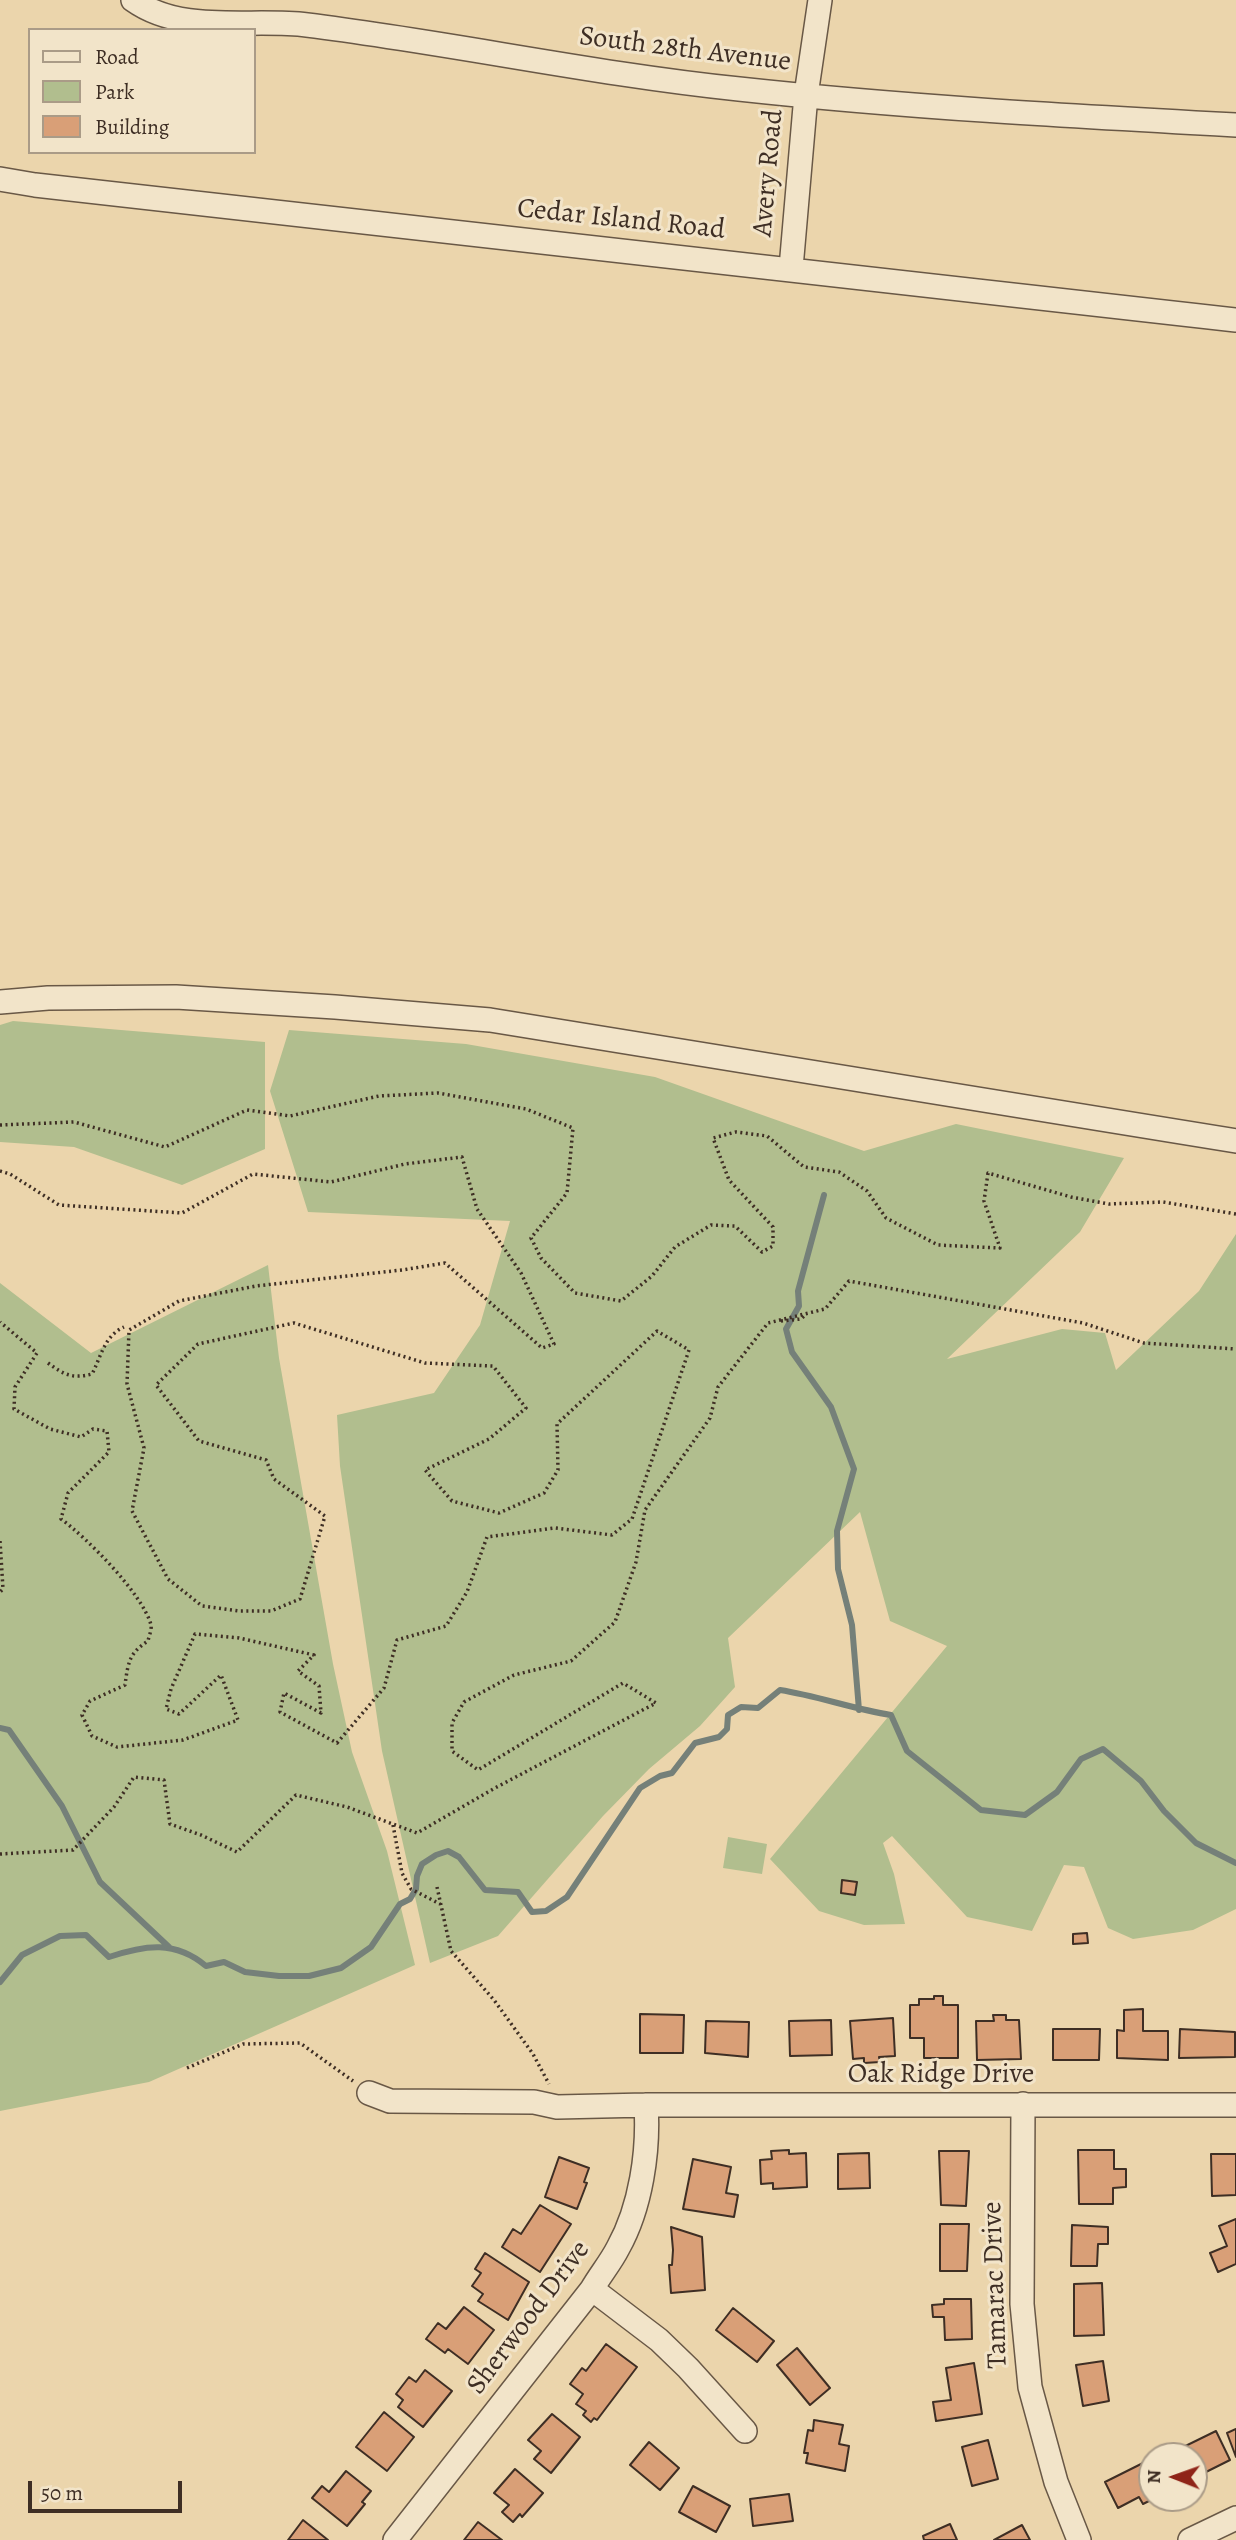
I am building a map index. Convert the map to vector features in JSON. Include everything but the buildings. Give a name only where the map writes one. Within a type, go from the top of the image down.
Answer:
[{"type":"street","name":"South 28th Avenue","points":[[133,0],[164,16],[194,20],[305,24],[537,62],[738,89],[1007,112],[1236,125]]},
{"type":"street","name":"Avery Road","points":[[790,268],[806,95],[820,0]]},
{"type":"street","name":"Cedar Island Road","points":[[0,179],[1236,320]]},
{"type":"street","points":[[0,1002],[48,998],[176,998],[335,1007],[490,1020],[1236,1141]]},
{"type":"street","name":"Oak Ridge Drive","points":[[369,2092],[390,2101],[534,2102],[557,2107],[1236,2105]]},
{"type":"street","name":"Sherwood Drive","points":[[396,2540],[592,2289],[619,2246],[635,2206],[646,2147],[646,2105]]},
{"type":"street","name":"Tamarac Drive","points":[[1023,2105],[1022,2304],[1030,2387],[1056,2482],[1079,2540]]},
{"type":"street","points":[[592,2289],[659,2340],[745,2431]]},
{"type":"street","points":[[1190,2540],[1236,2518]]},
{"type":"path","points":[[0,1125],[74,1122],[165,1147],[247,1111],[289,1116],[379,1096],[439,1093],[526,1109],[573,1128],[568,1193],[531,1238],[541,1258],[575,1293],[621,1301],[652,1276],[675,1247],[711,1225],[735,1226],[762,1252],[773,1246],[773,1227],[729,1180],[713,1138],[736,1132],[767,1136],[804,1167],[839,1172],[867,1191],[886,1218],[938,1245],[1000,1248],[984,1201],[988,1173],[1071,1197],[1109,1204],[1163,1202],[1236,1214]]},
{"type":"path","points":[[0,1171],[10,1174],[59,1205],[183,1213],[253,1174],[331,1182],[405,1164],[462,1157],[477,1209],[522,1273],[554,1344],[542,1348],[445,1262],[402,1270],[256,1286],[179,1301],[129,1330],[127,1384],[144,1448],[132,1511],[168,1579],[202,1606],[240,1611],[271,1611],[300,1599],[325,1516],[274,1479],[266,1460],[199,1441],[156,1385],[198,1344],[294,1323],[425,1363],[493,1366],[526,1408],[489,1438],[425,1470],[452,1502],[499,1513],[544,1493],[558,1470],[556,1424],[657,1331],[689,1350],[632,1519],[612,1535],[555,1528],[487,1537],[467,1592],[446,1626],[397,1640],[384,1688],[337,1743],[281,1712],[284,1693],[321,1713],[319,1686],[298,1671],[314,1656],[239,1638],[195,1634],[171,1689],[166,1709],[179,1714],[221,1675],[238,1720],[183,1740],[117,1747],[92,1736],[82,1715],[90,1701],[125,1685],[128,1665],[135,1649],[148,1641],[152,1626],[139,1602],[97,1548],[61,1519],[68,1493],[109,1452],[107,1431],[93,1429],[81,1437],[50,1429],[14,1409],[15,1387],[37,1353],[0,1322]]},
{"type":"path","points":[[0,1854],[73,1850],[114,1807],[134,1777],[164,1780],[170,1824],[237,1852],[296,1795],[347,1807],[417,1833],[495,1788],[656,1703],[623,1683],[478,1770],[452,1751],[452,1723],[464,1702],[514,1675],[571,1661],[615,1622],[636,1562],[645,1510],[710,1418],[718,1387],[768,1323],[825,1309],[849,1281],[1083,1323],[1144,1343],[1236,1349]]},
{"type":"path","points":[[781,1320],[785,1322],[801,1319],[807,1313]]},
{"type":"path","points":[[48,1363],[65,1376],[92,1374],[104,1346],[114,1332],[124,1327]]},
{"type":"path","points":[[0,1541],[3,1589],[0,1592]]},
{"type":"path","points":[[393,1824],[402,1873],[411,1889],[441,1906]]},
{"type":"path","points":[[437,1886],[451,1951],[494,2000],[533,2054],[551,2088],[557,2107]]},
{"type":"path","points":[[187,2068],[243,2044],[300,2043],[369,2092]]},
{"type":"green space","points":[[13,1021],[265,1042],[265,1149],[182,1185],[74,1147],[0,1142],[0,1025]]},
{"type":"green space","points":[[289,1030],[466,1044],[655,1077],[864,1151],[956,1124],[1124,1158],[1080,1232],[947,1359],[1062,1329],[1105,1333],[1116,1370],[1199,1291],[1236,1234],[1236,1909],[1193,1930],[1133,1939],[1108,1928],[1084,1867],[1064,1865],[1032,1931],[967,1917],[892,1836],[883,1843],[894,1874],[905,1924],[864,1925],[819,1911],[770,1859],[947,1646],[890,1621],[860,1512],[728,1638],[735,1687],[700,1726],[649,1769],[603,1816],[498,1936],[430,1963],[382,1751],[340,1466],[337,1415],[434,1393],[480,1325],[510,1221],[308,1212],[270,1091]]},
{"type":"green space","points":[[268,1265],[279,1358],[333,1664],[352,1752],[387,1851],[415,1965],[149,2082],[0,2111],[0,1283],[91,1353]]},
{"type":"green space","points":[[728,1837],[767,1844],[762,1874],[723,1868]]},
{"type":"waterway","points":[[824,1195],[798,1291],[799,1306],[786,1329],[792,1352],[831,1407],[854,1469],[837,1531],[838,1569],[852,1625],[859,1710]]},
{"type":"waterway","points":[[0,1982],[22,1955],[60,1936],[86,1935],[109,1957],[159,1947],[183,1952],[206,1966],[224,1962],[245,1972],[279,1976],[309,1976],[341,1968],[371,1947],[400,1904],[410,1899],[416,1889],[422,1864],[448,1851],[459,1857],[485,1890],[518,1892],[532,1912],[546,1911],[567,1897],[640,1788],[660,1776],[672,1773],[695,1743],[719,1737],[727,1729],[728,1715],[741,1707],[758,1708],[780,1690],[891,1715],[907,1751],[981,1810],[1025,1815],[1057,1792],[1081,1759],[1103,1749],[1141,1781],[1164,1811],[1196,1843],[1236,1863]]},
{"type":"waterway","points":[[0,1728],[9,1730],[62,1806],[100,1882],[169,1947]]}]
